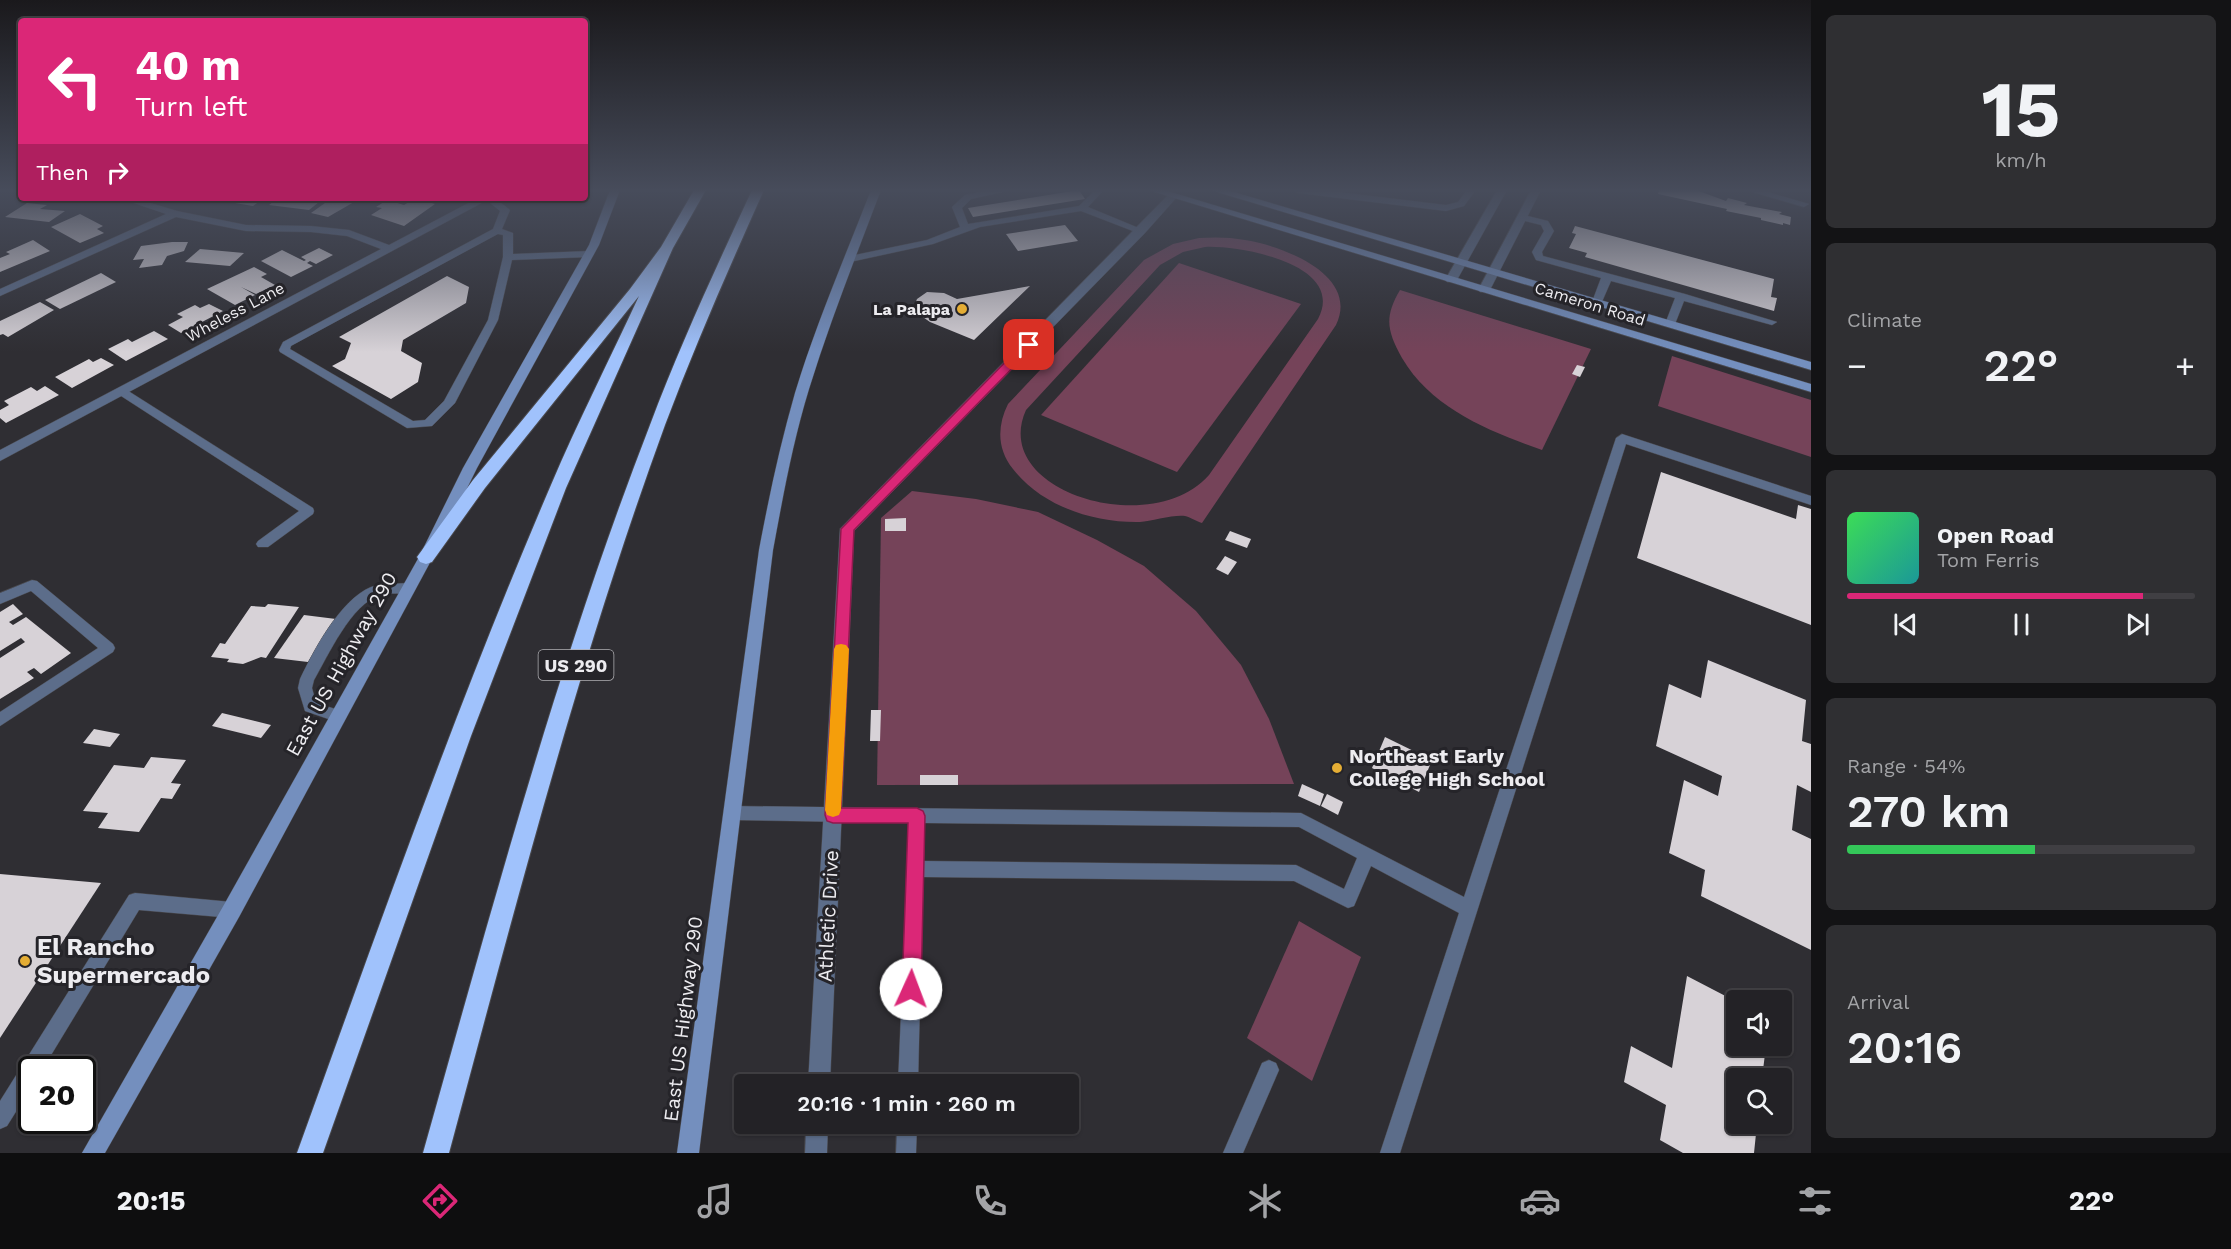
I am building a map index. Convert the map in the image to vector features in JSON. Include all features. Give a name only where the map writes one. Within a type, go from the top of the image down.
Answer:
[{"type":"highway","points":[[310,1153],[427,824],[502,627],[559,485],[669,244]]},
{"type":"highway","name":"US 290","points":[[436,1153],[528,821],[614,549],[678,374],[733,244]]},
{"type":"highway","points":[[426,557],[479,484],[602,335],[667,248]]},
{"type":"main road","name":"East US Highway 290","points":[[93,1153],[232,910],[426,557],[470,468],[593,244]]},
{"type":"main road","name":"East US Highway 290","points":[[688,1153],[766,550],[795,418],[856,244]]},
{"type":"main road","name":"Cameron Road","points":[[1331,244],[1811,388]]},
{"type":"main road","name":"Cameron Road","points":[[1397,244],[1811,366]]},
{"type":"main road","points":[[1661,343],[1692,341],[1802,373],[1811,373]]},
{"type":"street","points":[[0,293],[109,244]]},
{"type":"street","points":[[376,244],[389,249]]},
{"type":"street","name":"Wheless Lane","points":[[0,456],[399,244]]},
{"type":"street","name":"Athletic Drive","points":[[820,1074],[848,529],[1129,244]]},
{"type":"street","points":[[1451,280],[1472,244]]},
{"type":"street","points":[[1484,290],[1510,244]]},
{"type":"street","points":[[816,1153],[817,1134]]},
{"type":"lane","points":[[473,244],[287,344],[284,350],[411,425],[428,423],[449,403],[493,320],[507,258],[508,244]]},
{"type":"lane","points":[[850,259],[921,244]]},
{"type":"lane","points":[[1542,244],[1538,252],[1539,258],[1772,322]]},
{"type":"lane","points":[[507,258],[589,254]]},
{"type":"lane","points":[[1597,302],[1606,277]]},
{"type":"lane","points":[[1670,324],[1680,296]]},
{"type":"lane","points":[[122,391],[308,511],[263,544]]},
{"type":"lane","points":[[1390,1153],[1622,438],[1811,501]]},
{"type":"lane","points":[[0,599],[32,585],[108,648],[0,720]]},
{"type":"lane","points":[[337,716],[310,707],[304,687],[307,679],[349,612],[363,598],[385,589],[408,588]]},
{"type":"lane","points":[[732,813],[1301,820],[1469,909]]},
{"type":"lane","points":[[908,1074],[917,816]]},
{"type":"lane","points":[[915,869],[1296,873],[1348,900],[1367,855]]},
{"type":"lane","points":[[0,1119],[135,901],[232,910]]},
{"type":"lane","points":[[1233,1153],[1269,1070]]},
{"type":"lane","points":[[906,1153],[907,1134]]},
{"type":"shaded area","points":[[1174,244],[1263,244],[1297,256],[1314,266],[1328,278],[1337,291],[1341,307],[1336,325],[1202,523],[1181,516],[1140,522],[1122,522],[1070,510],[1038,493],[1025,482],[1013,469],[1001,445],[1002,421],[1008,404],[1144,260]],"holes":[[[1205,247],[1263,254],[1304,272],[1317,284],[1323,300],[1318,319],[1209,475],[1184,494],[1152,504],[1117,505],[1083,498],[1053,484],[1031,464],[1021,439],[1026,410],[1160,265],[1183,252]]]},
{"type":"shaded area","points":[[1179,263],[1301,304],[1177,472],[1041,415]]},
{"type":"shaded area","points":[[1400,290],[1591,349],[1542,450],[1502,435],[1463,416],[1446,405],[1414,376],[1393,340],[1389,324],[1391,308]]},
{"type":"shaded area","points":[[1672,356],[1811,400],[1811,457],[1658,406]]},
{"type":"shaded area","points":[[912,491],[976,499],[1038,512],[1097,540],[1144,566],[1196,611],[1241,665],[1269,719],[1294,784],[877,785],[881,518]]},
{"type":"shaded area","points":[[1299,921],[1361,957],[1312,1081],[1247,1038]]},
{"type":"building","points":[[24,244],[39,244],[50,251],[0,272],[0,258],[10,254],[6,252]]},
{"type":"building","points":[[187,244],[184,251],[167,256],[162,265],[139,268],[144,259],[133,260],[141,246]]},
{"type":"building","points":[[1013,244],[1061,244],[1018,251]]},
{"type":"building","points":[[1571,244],[1642,244],[1774,279],[1771,297],[1777,298],[1774,311],[1585,257],[1587,253],[1569,248]]},
{"type":"building","points":[[319,248],[333,255],[316,264],[310,261],[307,263],[313,266],[291,277],[261,261],[282,250],[304,261],[306,260],[301,257]]},
{"type":"building","points":[[200,249],[244,253],[230,266],[185,262]]},
{"type":"building","points":[[254,267],[267,274],[261,277],[275,285],[256,294],[241,287],[255,295],[235,305],[207,289]]},
{"type":"building","points":[[101,273],[116,282],[60,309],[45,300]]},
{"type":"building","points":[[447,276],[469,287],[466,303],[403,340],[401,351],[422,363],[418,382],[391,399],[332,366],[345,359],[351,343],[339,337]]},
{"type":"building","points":[[1030,286],[974,340],[930,322],[917,313],[914,307],[917,299],[927,292],[944,293],[957,299]]},
{"type":"building","points":[[40,302],[54,310],[8,337],[0,335],[0,321]]},
{"type":"building","points":[[209,304],[223,311],[181,333],[168,325],[183,317],[177,314],[195,305],[200,308]]},
{"type":"building","points":[[154,331],[168,339],[126,361],[108,349],[128,339],[132,342]]},
{"type":"building","points":[[101,358],[114,365],[72,388],[55,377],[89,359],[93,362]]},
{"type":"building","points":[[1577,365],[1585,367],[1580,377],[1572,374]]},
{"type":"building","points":[[45,386],[59,395],[6,423],[0,418],[0,410],[9,405],[4,401],[31,387],[37,391]]},
{"type":"building","points":[[1661,472],[1796,519],[1798,505],[1811,509],[1811,625],[1637,558]]},
{"type":"building","points":[[906,518],[906,531],[885,531],[885,519]]},
{"type":"building","points":[[1230,531],[1251,539],[1247,548],[1225,540]]},
{"type":"building","points":[[1225,556],[1237,562],[1228,575],[1216,569]]},
{"type":"building","points":[[13,604],[23,614],[9,622],[13,625],[26,617],[71,653],[41,674],[34,668],[27,672],[34,678],[0,699],[0,658],[25,642],[21,638],[0,651],[0,612]]},
{"type":"building","points":[[268,604],[299,607],[266,658],[261,657],[243,664],[227,662],[229,659],[211,657],[220,643],[225,644],[251,606],[265,607]]},
{"type":"building","points":[[304,615],[336,619],[308,662],[274,658]]},
{"type":"building","points":[[1708,660],[1806,700],[1802,741],[1811,744],[1811,792],[1797,785],[1792,830],[1811,839],[1811,950],[1701,896],[1705,870],[1669,853],[1684,780],[1718,796],[1722,776],[1656,746],[1669,684],[1701,698]]},
{"type":"building","points":[[871,710],[881,710],[880,741],[870,741]]},
{"type":"building","points":[[222,713],[271,725],[261,738],[212,726]]},
{"type":"building","points":[[94,729],[120,734],[110,747],[83,743]]},
{"type":"building","points":[[1385,737],[1432,760],[1419,792],[1372,768]]},
{"type":"building","points":[[151,757],[186,760],[171,783],[181,784],[172,799],[161,798],[139,832],[98,828],[108,813],[83,811],[114,765],[144,768]]},
{"type":"building","points":[[920,775],[958,775],[958,785],[920,785]]},
{"type":"building","points":[[1302,784],[1324,794],[1320,806],[1298,796]]},
{"type":"building","points":[[1327,794],[1343,802],[1338,815],[1321,806]]},
{"type":"building","name":"El Rancho Supermercado","points":[[0,874],[101,883],[0,1038]]},
{"type":"building","points":[[1687,976],[1726,996],[1726,1056],[1765,1056],[1763,1068],[1726,1068],[1726,1134],[1756,1134],[1754,1153],[1683,1153],[1660,1140],[1666,1105],[1624,1082],[1631,1046],[1672,1068]]},
{"type":"slow traffic","points":[[833,810],[841,649]]},
{"type":"place","name":"La Palapa","points":[[962,309]]},
{"type":"place","name":"Northeast Early College High School","points":[[1337,768]]},
{"type":"place","name":"El Rancho Supermercado","points":[[25,961]]},
{"type":"route","points":[[911,989],[917,816],[833,815],[848,529],[1029,345]]}]
